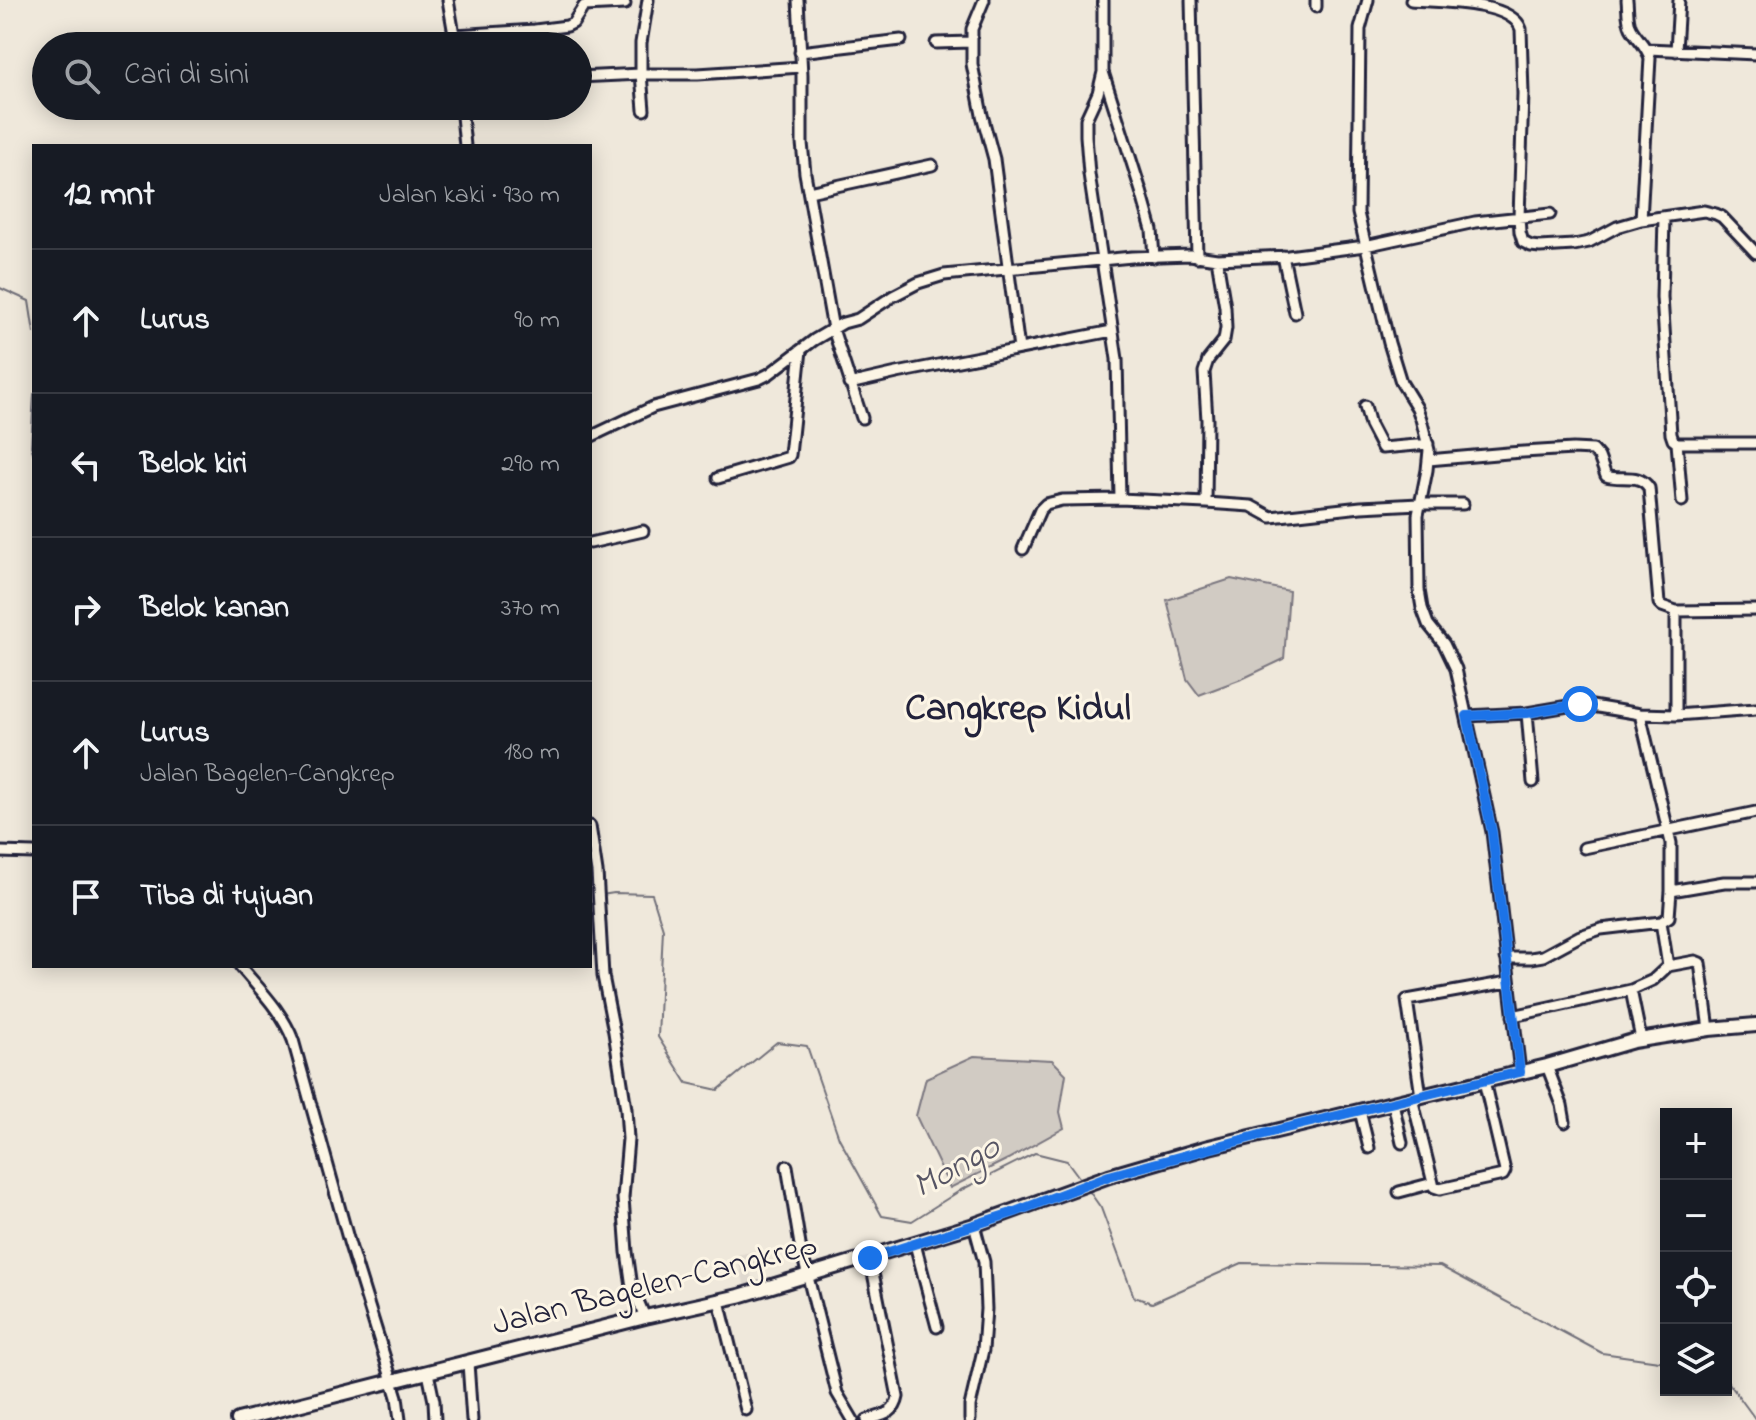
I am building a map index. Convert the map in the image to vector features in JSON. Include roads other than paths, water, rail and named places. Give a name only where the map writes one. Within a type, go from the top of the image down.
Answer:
[{"type":"main road","name":"Jalan Bagelen-Cangkrep","points":[[238,1420],[807,1277],[974,1225],[1109,1176],[1209,1147],[1547,1066],[1641,1039],[1756,1025]]},
{"type":"street","points":[[448,0],[454,32]]},
{"type":"street","points":[[644,110],[641,74],[643,25],[648,0]]},
{"type":"street","points":[[798,0],[802,143],[809,192],[833,329],[862,418]]},
{"type":"street","points":[[984,0],[972,29],[972,64],[994,159],[1019,349]]},
{"type":"street","points":[[1103,0],[1103,72],[1098,93],[1086,119],[1086,136],[1117,359],[1120,499]]},
{"type":"street","points":[[1191,0],[1197,257]]},
{"type":"street","points":[[1368,0],[1360,29],[1358,213],[1401,382],[1417,408],[1428,444],[1419,504],[1419,590],[1428,624],[1444,644],[1456,669],[1492,832],[1520,1072]]},
{"type":"street","points":[[1411,0],[1494,10],[1519,23],[1523,94],[1519,217],[1523,242],[1540,247],[1574,245],[1589,242],[1617,227],[1641,220],[1698,212],[1716,214],[1728,222],[1756,253]]},
{"type":"street","points":[[1627,0],[1632,31],[1648,49],[1650,58],[1641,220]]},
{"type":"street","points":[[1676,51],[1679,0]]},
{"type":"street","points":[[503,32],[567,26],[573,23],[584,6],[606,2],[625,4]]},
{"type":"street","points":[[800,52],[901,40]]},
{"type":"street","points":[[936,43],[971,42]]},
{"type":"street","points":[[1648,49],[1755,54],[1756,43]]},
{"type":"street","points":[[592,76],[801,67]]},
{"type":"street","points":[[1103,72],[1152,230],[1154,257]]},
{"type":"street","points":[[462,120],[465,144]]},
{"type":"street","points":[[809,192],[932,165]]},
{"type":"street","points":[[592,436],[653,407],[759,379],[843,323],[858,319],[918,283],[944,275],[1103,259],[1190,255],[1217,259],[1283,256],[1365,246],[1475,222],[1550,214]]},
{"type":"street","points":[[1664,217],[1662,297],[1673,440],[1677,443],[1756,443]]},
{"type":"street","points":[[1283,256],[1295,313]]},
{"type":"street","points":[[1206,503],[1204,372],[1208,360],[1224,340],[1226,328],[1217,259]]},
{"type":"street","points":[[849,384],[1112,331]]},
{"type":"street","points":[[718,478],[790,455],[801,350]]},
{"type":"street","points":[[1365,406],[1370,425],[1382,448],[1428,444]]},
{"type":"street","points":[[1677,443],[1682,501]]},
{"type":"street","points":[[1428,460],[1589,448],[1599,457],[1606,476],[1638,478],[1649,488],[1659,603],[1662,606],[1676,611],[1756,610]]},
{"type":"street","points":[[1023,549],[1040,510],[1046,504],[1062,500],[1120,499],[1251,506],[1271,517],[1361,507],[1463,504]]},
{"type":"street","points":[[592,543],[643,531]]},
{"type":"street","points":[[1676,611],[1676,715]]},
{"type":"street","points":[[1467,716],[1527,713],[1580,704],[1640,714],[1676,715],[1756,709]]},
{"type":"street","points":[[1527,713],[1533,782]]},
{"type":"street","points":[[1506,958],[1543,956],[1580,936],[1601,929],[1661,922],[1669,917],[1672,855],[1640,714]]},
{"type":"street","points":[[1584,848],[1756,812]]},
{"type":"street","points":[[592,839],[603,976],[626,1109],[628,1139],[623,1198],[627,1252],[632,1287],[645,1317]]},
{"type":"street","points":[[0,852],[32,853]]},
{"type":"street","points":[[1671,891],[1724,882],[1756,882]]},
{"type":"street","points":[[1661,922],[1668,966]]},
{"type":"street","points":[[1513,1016],[1631,990],[1653,980],[1668,966],[1695,961],[1700,963],[1709,1029]]},
{"type":"street","points":[[242,968],[288,1026],[293,1040],[349,1242],[393,1381],[400,1420]]},
{"type":"street","points":[[1484,1081],[1505,1173],[1436,1188],[1416,1097],[1407,1000],[1508,982]]},
{"type":"street","points":[[1631,990],[1641,1039]]},
{"type":"street","points":[[1547,1066],[1565,1122]]},
{"type":"street","points":[[1393,1103],[1402,1143]]},
{"type":"street","points":[[1360,1111],[1369,1148]]},
{"type":"street","points":[[787,1166],[807,1277],[837,1393],[853,1420]]},
{"type":"street","points":[[1399,1192],[1433,1183]]},
{"type":"street","points":[[970,1420],[970,1406],[983,1350],[986,1309],[984,1262],[974,1225]]},
{"type":"street","points":[[915,1244],[937,1327]]},
{"type":"street","points":[[867,1420],[889,1413],[896,1406],[898,1397],[870,1258]]},
{"type":"street","points":[[719,1301],[746,1410]]},
{"type":"street","points":[[468,1363],[472,1420]]},
{"type":"street","points":[[428,1373],[435,1420]]},
{"type":"waterway","name":"Mongo","points":[[0,288],[29,301],[32,320]]},
{"type":"waterway","name":"Mongo","points":[[32,429],[32,449]]},
{"type":"waterway","name":"Mongo","points":[[602,895],[652,894],[663,929],[658,1037],[687,1083],[718,1090],[777,1042],[807,1046],[839,1138],[882,1216],[912,1221],[961,1190],[1035,1153],[1067,1161],[1081,1180]]},
{"type":"waterway","name":"Mongo","points":[[1087,1188],[1101,1208],[1134,1297],[1152,1303],[1242,1263],[1440,1266],[1602,1353],[1660,1361]]},
{"type":"waterway","name":"Mongo","points":[[1732,1387],[1756,1420]]},
{"type":"district","name":"Cangkrep Kidul","points":[[1018,710]]}]
